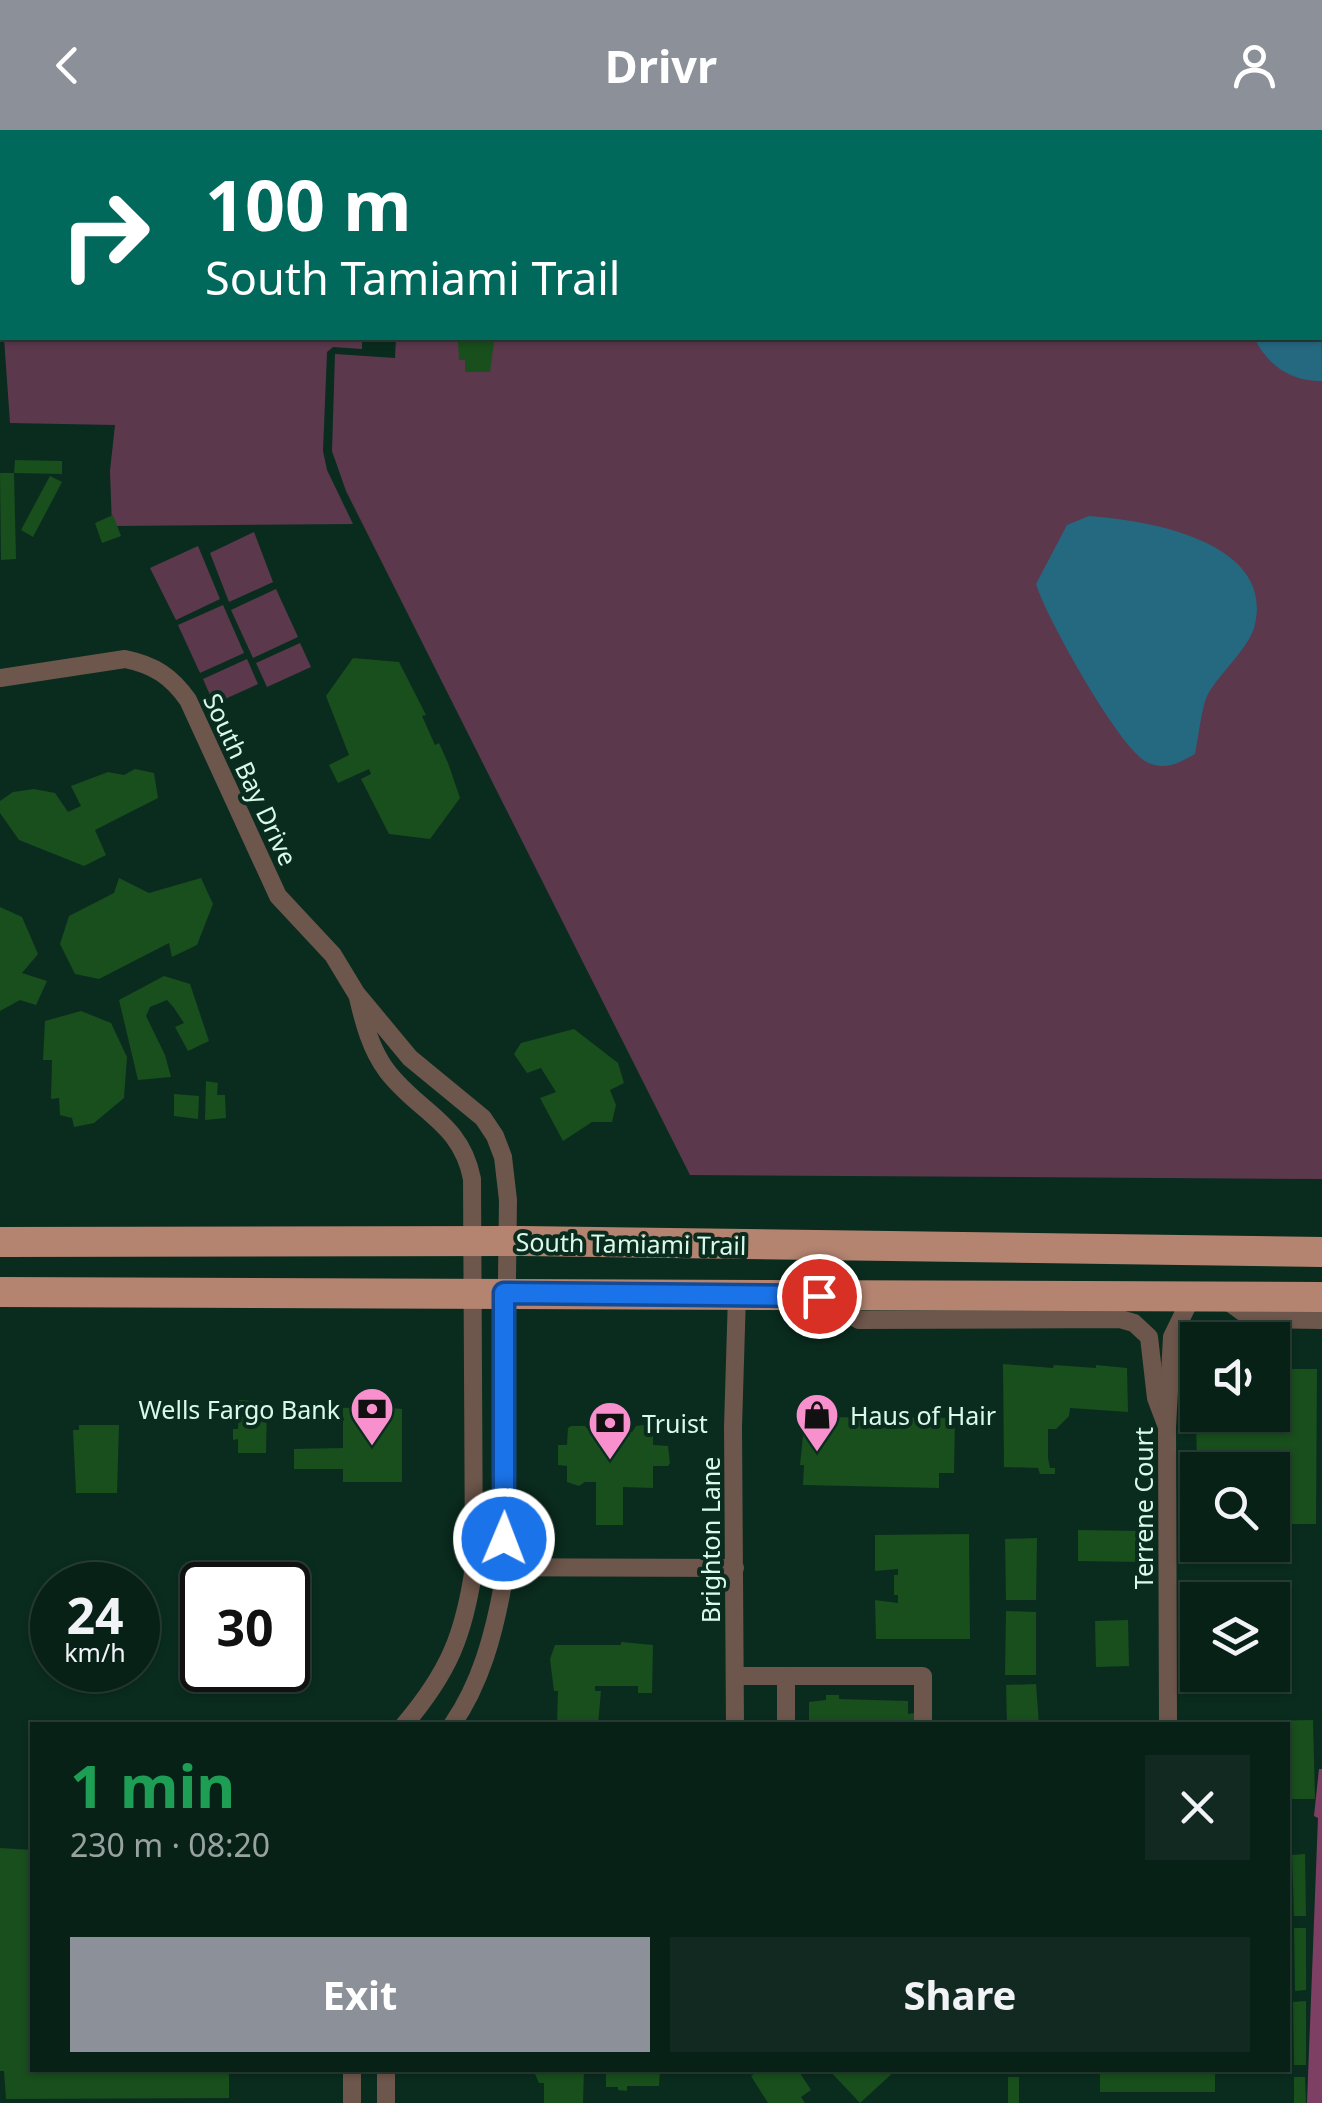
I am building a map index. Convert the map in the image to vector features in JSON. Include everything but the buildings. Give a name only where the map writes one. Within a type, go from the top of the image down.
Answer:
[{"type":"main road","name":"South Tamiami Trail","points":[[0,1242],[506,1241],[1322,1252]]},
{"type":"main road","name":"South Tamiami Trail","points":[[0,1292],[1207,1296],[1320,1302]]},
{"type":"street","name":"South Bay Drive","points":[[0,678],[125,659],[145,663],[177,684],[188,700],[278,896],[333,955],[356,993],[410,1058],[483,1118],[495,1136],[506,1178],[504,1567],[491,1642],[454,1722]]},
{"type":"street","name":"South Bay Drive","points":[[356,993],[364,1027],[387,1071],[449,1128],[460,1143],[472,1179],[474,1567],[468,1610],[454,1653],[435,1687],[406,1722]]},
{"type":"street","name":"Brighton Lane","points":[[736,1295],[736,1722]]},
{"type":"street","points":[[819,1296],[859,1320],[1120,1319],[1134,1323],[1149,1337],[1156,1398],[1167,1426]]},
{"type":"street","name":"Terrene Court","points":[[1168,1722],[1167,1426],[1172,1337],[1207,1296]]},
{"type":"street","points":[[474,1567],[735,1568]]},
{"type":"street","points":[[736,1676],[923,1676],[923,1722]]},
{"type":"street","points":[[786,1676],[786,1722]]},
{"type":"street","points":[[352,2072],[352,2103]]},
{"type":"street","points":[[386,2072],[386,2103]]},
{"type":"shaded area","points":[[4,340],[362,340],[362,349],[333,347],[327,352],[323,451],[327,470],[353,524],[112,526],[110,471],[115,425],[10,423]]},
{"type":"shaded area","points":[[396,340],[1322,340],[1322,1179],[690,1175],[346,491],[332,451],[335,354],[395,358]]},
{"type":"shaded area","points":[[254,532],[273,582],[229,602],[210,553]]},
{"type":"shaded area","points":[[198,546],[220,599],[176,620],[150,568]]},
{"type":"shaded area","points":[[276,589],[298,637],[253,658],[231,610]]},
{"type":"shaded area","points":[[223,605],[244,653],[200,673],[178,625]]},
{"type":"shaded area","points":[[300,643],[311,667],[267,687],[256,663]]},
{"type":"shaded area","points":[[247,659],[258,684],[214,704],[203,679]]},
{"type":"shaded area","points":[[1319,1769],[1322,2103],[1307,2103],[1318,1818],[1314,1816]]},
{"type":"water","points":[[1255,340],[1321,340],[1322,381],[1290,375],[1266,357]]},
{"type":"water","points":[[1089,516],[1142,523],[1201,540],[1226,554],[1245,573],[1256,596],[1252,633],[1208,694],[1195,754],[1177,763],[1158,766],[1145,761],[1118,731],[1068,650],[1036,584],[1067,525]]},
{"type":"place","name":"Wells Fargo Bank","points":[[372,1447]]},
{"type":"place","name":"Haus of Hair","points":[[817,1453]]},
{"type":"place","name":"Truist","points":[[610,1461]]},
{"type":"route","points":[[504,1539],[504,1293],[819,1296]]}]
